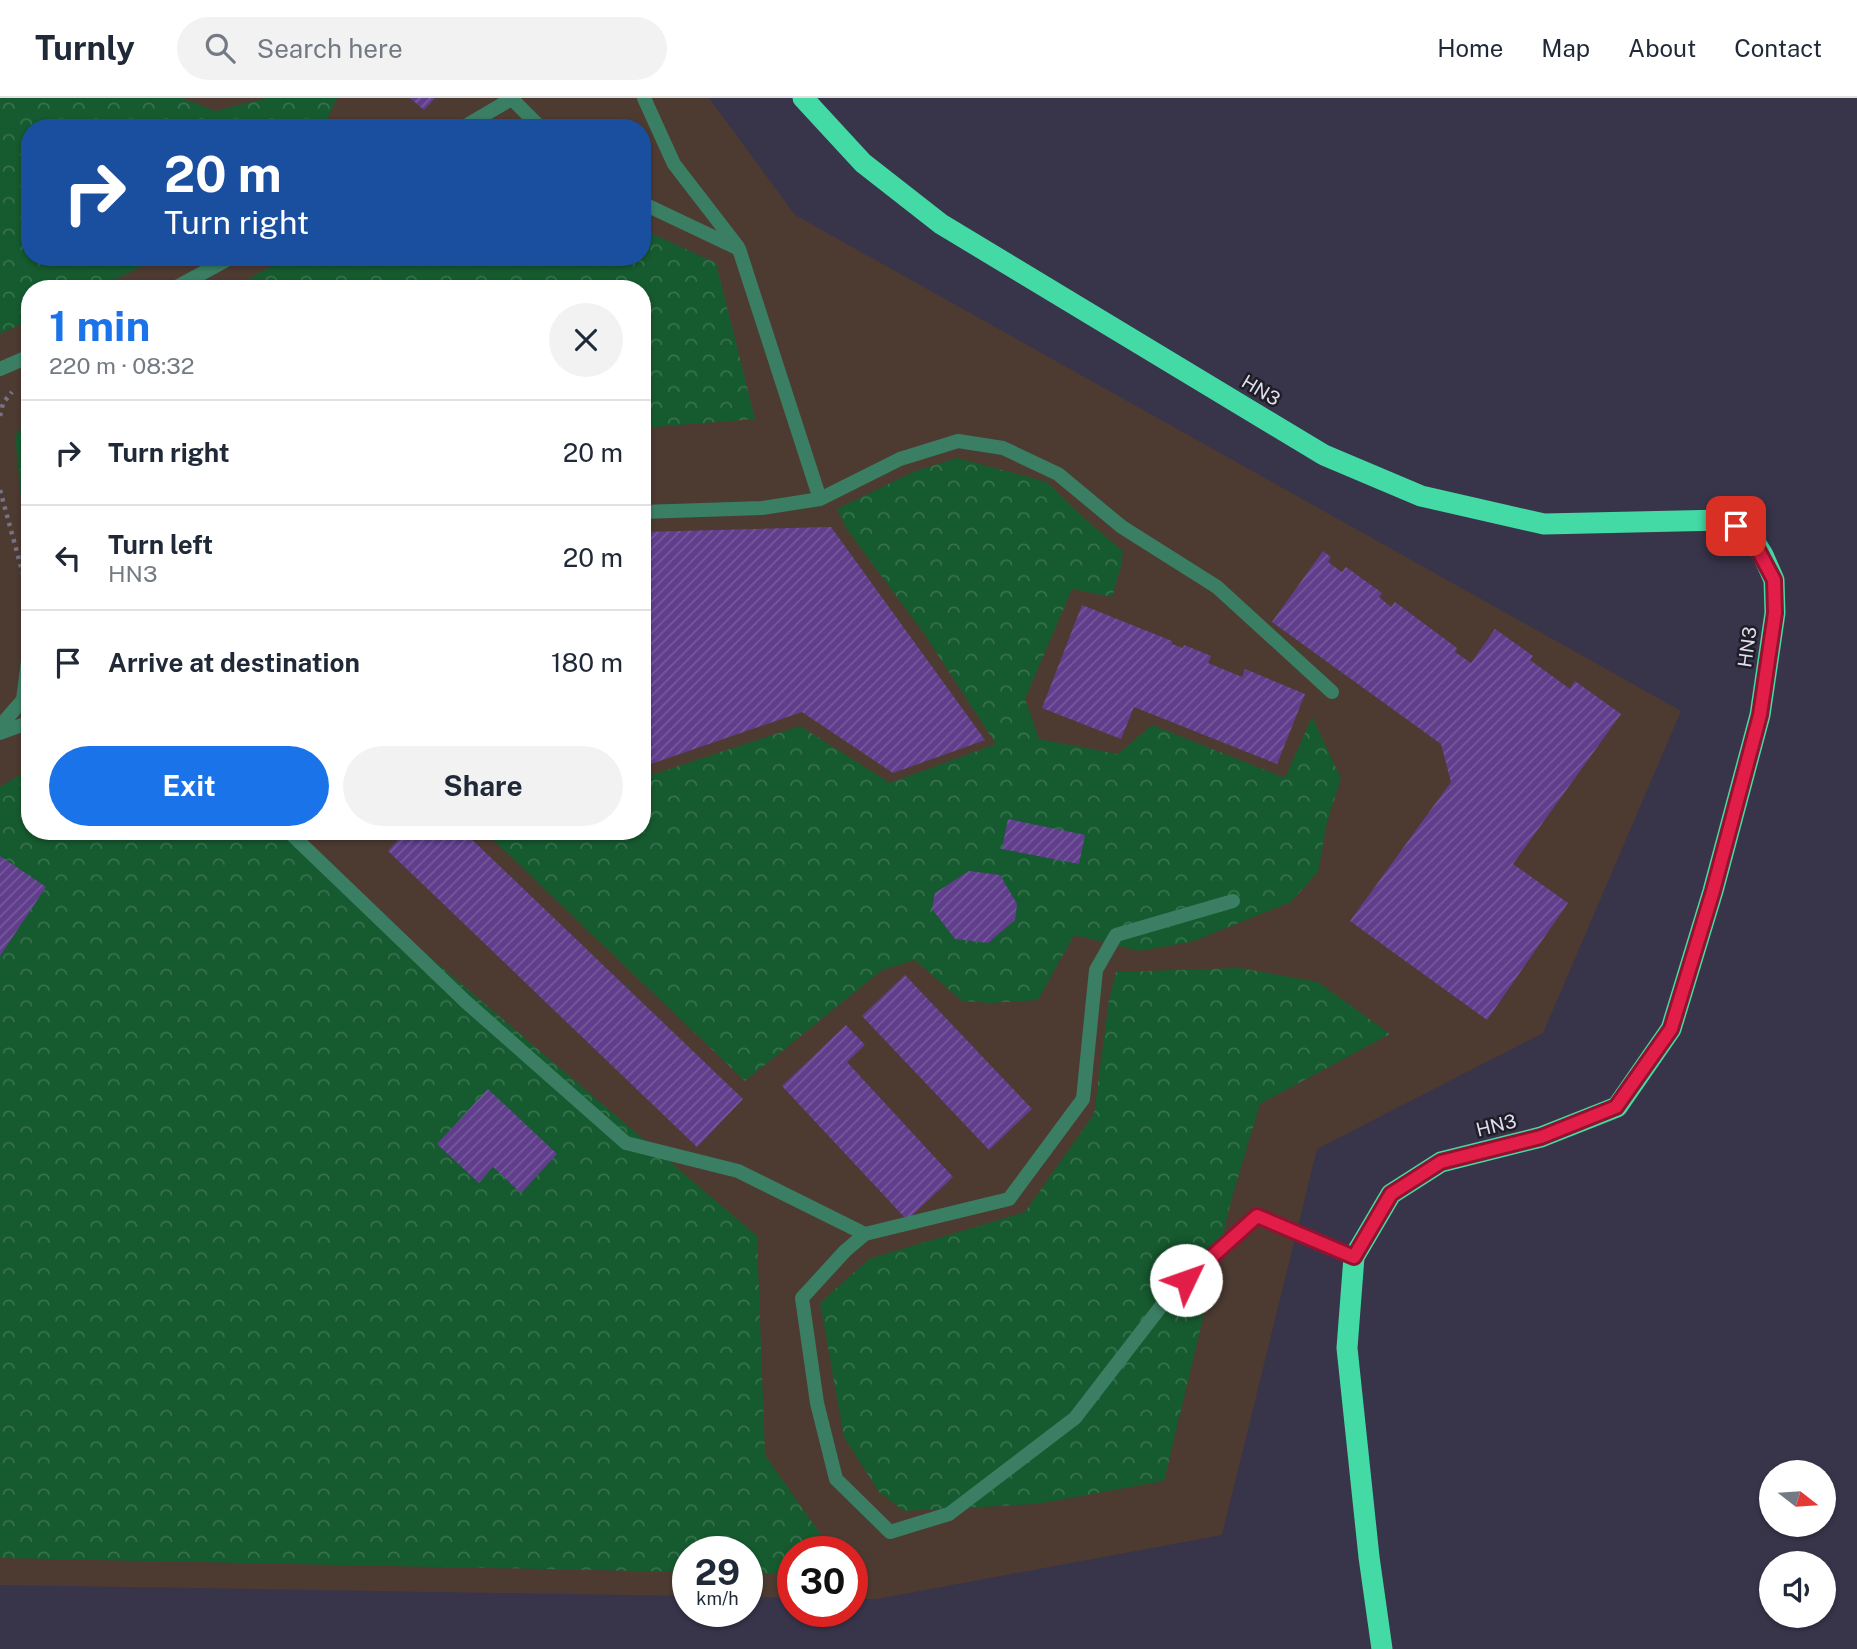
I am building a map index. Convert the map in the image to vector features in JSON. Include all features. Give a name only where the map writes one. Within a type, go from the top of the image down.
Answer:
[{"type":"highway","name":"HN3","points":[[803,98],[863,163],[941,224],[1324,454],[1422,496],[1544,524],[1724,520],[1749,533],[1774,580],[1775,613],[1760,715],[1713,891],[1671,1029],[1616,1107],[1541,1137],[1441,1162],[1391,1194],[1354,1257],[1347,1348],[1368,1557],[1382,1649]]},
{"type":"street","points":[[476,119],[512,98],[532,119]]},
{"type":"street","points":[[644,98],[674,164],[739,249],[820,499]]},
{"type":"street","points":[[651,207],[739,249]]},
{"type":"street","points":[[190,280],[215,266]]},
{"type":"street","points":[[0,369],[21,360]]},
{"type":"street","points":[[651,512],[762,508],[820,499],[900,459],[958,441],[1003,448],[1058,474],[1122,527],[1217,587],[1332,692]]},
{"type":"street","points":[[0,726],[21,702]]},
{"type":"street","points":[[0,733],[21,725]]},
{"type":"street","points":[[297,840],[466,1002],[626,1143],[738,1171],[865,1234]]},
{"type":"street","points":[[1233,901],[1116,935],[1096,970],[1083,1099],[1009,1199],[865,1234],[845,1251],[802,1298],[817,1403],[836,1479],[890,1532],[949,1514],[1075,1418],[1169,1296],[1257,1216],[1354,1257]]},
{"type":"path","points":[[0,490],[21,567]]},
{"type":"shaded area","points":[[0,98],[709,98],[795,215],[1681,711],[1543,1033],[1317,1149],[1222,1535],[877,1599],[868,1599],[868,1536],[777,1536],[777,1598],[763,1597],[763,1536],[672,1536],[672,1596],[0,1585]]},
{"type":"green space","points":[[0,98],[182,98],[215,111],[267,98],[337,98],[327,119],[21,119],[21,266],[142,266],[114,280],[21,280],[21,324],[0,334]]},
{"type":"green space","points":[[651,233],[716,263],[755,419],[651,427],[651,280],[246,280],[272,266],[651,266]]},
{"type":"green space","points":[[21,428],[21,498],[15,436]]},
{"type":"green space","points":[[957,458],[1047,482],[1123,551],[1112,597],[1072,589],[1025,699],[1039,739],[1118,754],[1152,725],[1285,778],[1312,717],[1341,778],[1327,822],[1318,872],[1291,902],[1191,942],[1139,951],[1074,935],[1038,1000],[991,1003],[962,1001],[915,960],[882,970],[745,1081],[493,840],[651,840],[651,775],[800,726],[890,783],[996,744],[925,635],[846,528],[837,509],[913,472]]},
{"type":"green space","points":[[21,774],[21,840],[295,840],[757,1236],[765,1455],[822,1536],[777,1536],[777,1574],[763,1573],[763,1536],[672,1536],[672,1572],[0,1558],[0,787]]},
{"type":"green space","points":[[1240,968],[1318,982],[1390,1034],[1260,1104],[1231,1201],[1164,1481],[1037,1504],[904,1511],[879,1492],[844,1437],[820,1303],[869,1259],[1025,1212],[1094,1114],[1109,1000],[1116,972]]},
{"type":"building","points":[[410,98],[435,98],[424,110]]},
{"type":"building","points":[[831,527],[985,740],[893,773],[802,712],[651,764],[651,532]]},
{"type":"building","points":[[1323,551],[1331,557],[1328,562],[1342,572],[1346,567],[1382,593],[1379,597],[1391,607],[1395,602],[1457,648],[1455,652],[1471,663],[1495,629],[1533,656],[1530,660],[1570,689],[1575,681],[1621,714],[1513,864],[1568,903],[1487,1020],[1350,921],[1451,782],[1441,744],[1272,622]]},
{"type":"building","points":[[1082,605],[1172,641],[1172,644],[1183,648],[1184,645],[1211,656],[1208,663],[1242,677],[1245,669],[1305,694],[1277,764],[1134,707],[1121,739],[1042,708]]},
{"type":"building","points":[[1008,819],[1085,835],[1079,864],[1002,849]]},
{"type":"building","points":[[398,840],[472,840],[743,1099],[697,1147],[388,851]]},
{"type":"building","points":[[0,856],[46,887],[0,956]]},
{"type":"building","points":[[969,871],[1000,875],[1017,904],[1015,920],[988,943],[955,939],[932,909],[935,893]]},
{"type":"building","points":[[905,975],[1032,1109],[989,1150],[862,1016]]},
{"type":"building","points":[[846,1025],[865,1045],[847,1062],[953,1177],[907,1220],[782,1086]]},
{"type":"building","points":[[488,1089],[557,1154],[521,1193],[493,1167],[479,1183],[437,1144]]},
{"type":"route","points":[[1186,1280],[1257,1216],[1354,1257],[1391,1194],[1441,1162],[1541,1137],[1616,1107],[1671,1029],[1713,891],[1760,715],[1775,613],[1774,580],[1749,533],[1736,526]]}]
